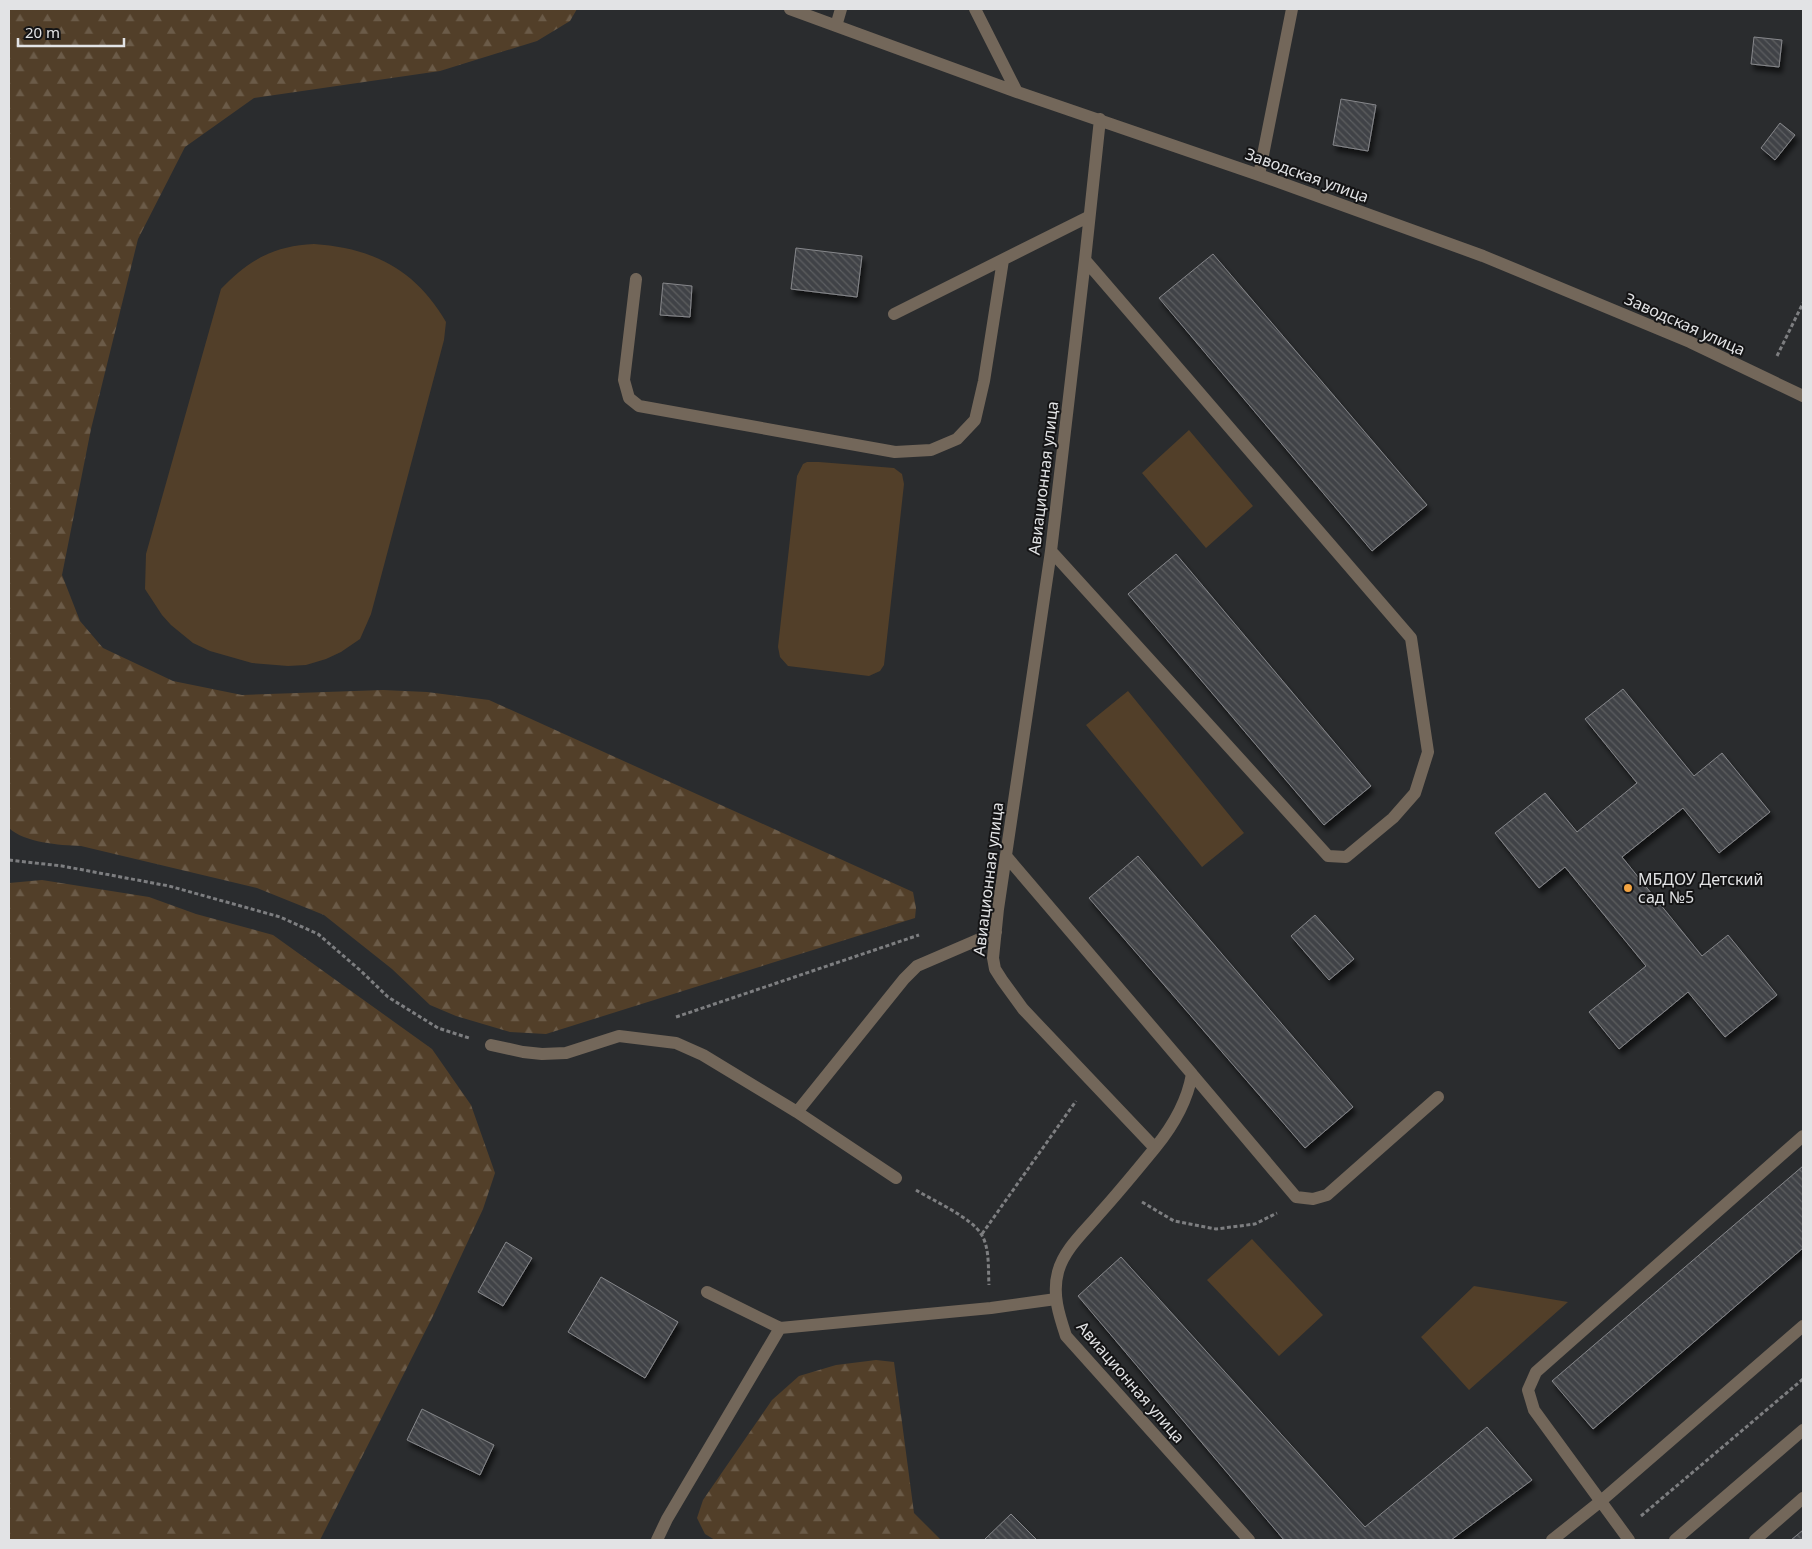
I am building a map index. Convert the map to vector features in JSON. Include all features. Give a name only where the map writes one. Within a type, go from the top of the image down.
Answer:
[{"type":"street","name":"Заводская улица","points":[[790,9],[1017,92],[1100,119],[1483,256],[1690,342],[1803,396]]},
{"type":"street","points":[[836,26],[841,9]]},
{"type":"street","points":[[975,9],[1017,92]]},
{"type":"street","points":[[1259,176],[1292,9]]},
{"type":"street","name":"Авиационная улица","points":[[1100,119],[1051,551],[1006,856],[993,958],[995,969],[1024,1009],[1155,1148],[1062,1260],[1057,1274],[1056,1299],[1057,1310],[1066,1336],[1248,1540]]},
{"type":"street","points":[[894,314],[1088,216]]},
{"type":"street","points":[[636,279],[624,380],[629,398],[639,406],[895,452],[931,450],[957,439],[975,420],[987,365],[1003,260]]},
{"type":"street","points":[[1051,551],[1328,856],[1346,857],[1393,818],[1415,793],[1428,752],[1410,638],[1085,260]]},
{"type":"street","points":[[1006,856],[1296,1197],[1313,1198],[1327,1195],[1438,1097]]},
{"type":"street","points":[[797,1112],[904,979],[917,966],[996,932]]},
{"type":"street","points":[[491,1045],[542,1054],[566,1053],[619,1036],[676,1043],[703,1055],[797,1112],[896,1178]]},
{"type":"street","points":[[1155,1148],[1168,1132],[1182,1109],[1189,1091],[1192,1074]]},
{"type":"street","points":[[1626,1536],[1534,1410],[1528,1390],[1536,1372],[1803,1136]]},
{"type":"street","points":[[707,1292],[780,1328],[991,1308],[1056,1299]]},
{"type":"street","points":[[1552,1540],[1601,1501],[1803,1326]]},
{"type":"street","points":[[657,1540],[667,1519],[780,1328]]},
{"type":"street","points":[[1675,1540],[1803,1430]]},
{"type":"street","points":[[1755,1540],[1803,1498]]},
{"type":"path","points":[[1766,378],[1803,303]]},
{"type":"path","points":[[9,860],[62,866],[169,886],[280,916],[318,934],[388,997],[438,1028],[491,1045]]},
{"type":"path","points":[[666,1020],[922,934]]},
{"type":"path","points":[[982,1234],[1091,1080]]},
{"type":"path","points":[[896,1178],[970,1222],[982,1234],[986,1248],[991,1308]]},
{"type":"path","points":[[1120,1190],[1174,1221],[1216,1229],[1255,1224],[1282,1211],[1296,1197]]},
{"type":"path","points":[[1626,1536],[1803,1379]]},
{"type":"green space","points":[[9,9],[577,9],[570,21],[537,41],[440,71],[254,98],[185,147],[138,239],[91,429],[62,575],[80,621],[103,648],[173,681],[242,695],[383,690],[427,692],[489,700],[913,892],[916,908],[915,918],[546,1034],[510,1032],[456,1016],[430,1005],[392,969],[324,915],[257,888],[81,846],[33,840],[9,828]]},
{"type":"green space","points":[[314,244],[335,246],[374,257],[391,265],[407,276],[421,288],[446,322],[444,340],[371,614],[360,639],[341,652],[306,665],[288,666],[252,663],[210,651],[193,643],[171,625],[145,589],[146,554],[221,289],[242,270],[263,256],[286,248]]},
{"type":"green space","points":[[1189,430],[1253,506],[1206,548],[1142,473]]},
{"type":"green space","points":[[807,462],[894,468],[902,474],[904,484],[884,665],[880,671],[869,676],[788,666],[780,657],[778,647],[797,476],[803,464]]},
{"type":"green space","points":[[1128,691],[1244,833],[1202,867],[1086,725]]},
{"type":"green space","points":[[42,880],[149,897],[196,914],[273,935],[432,1049],[471,1105],[495,1173],[483,1209],[434,1314],[320,1540],[9,1540],[9,883]]},
{"type":"green space","points":[[1252,1239],[1323,1315],[1279,1356],[1207,1280]]},
{"type":"green space","points":[[1474,1286],[1568,1302],[1469,1390],[1421,1337]]},
{"type":"green space","points":[[876,1360],[894,1362],[914,1513],[941,1540],[715,1540],[705,1534],[697,1518],[703,1500],[772,1400],[799,1376],[836,1365]]},
{"type":"building","points":[[1754,37],[1782,40],[1779,67],[1751,64]]},
{"type":"building","points":[[1341,99],[1376,105],[1368,151],[1333,145]]},
{"type":"building","points":[[1780,123],[1795,135],[1775,160],[1761,148]]},
{"type":"building","points":[[796,248],[862,256],[857,297],[791,289]]},
{"type":"building","points":[[1213,254],[1427,505],[1372,551],[1159,298]]},
{"type":"building","points":[[663,283],[692,286],[690,317],[660,315]]},
{"type":"building","points":[[1176,554],[1371,786],[1324,825],[1128,594]]},
{"type":"building","points":[[1623,689],[1694,776],[1722,753],[1770,812],[1719,853],[1683,808],[1622,857],[1702,956],[1728,935],[1777,995],[1725,1037],[1688,992],[1619,1049],[1589,1012],[1646,966],[1565,867],[1539,888],[1495,833],[1545,793],[1577,832],[1637,783],[1585,719]]},
{"type":"building","points":[[1138,856],[1353,1107],[1305,1148],[1089,898]]},
{"type":"building","points":[[1315,915],[1354,959],[1329,980],[1291,936]]},
{"type":"building","points":[[1803,1166],[1803,1248],[1593,1429],[1552,1381]]},
{"type":"building","points":[[506,1242],[532,1258],[503,1306],[478,1292]]},
{"type":"building","points":[[1121,1257],[1365,1527],[1487,1427],[1532,1480],[1451,1540],[1284,1540],[1078,1296]]},
{"type":"building","points":[[601,1277],[678,1322],[645,1378],[568,1332]]},
{"type":"building","points":[[422,1409],[494,1445],[480,1475],[407,1440]]},
{"type":"building","points":[[1011,1514],[1037,1540],[985,1539]]},
{"type":"building","points":[[1803,1530],[1803,1540],[1791,1540]]},
{"type":"place","name":"МБДОУ Детский сад №5","points":[[1628,888]]}]
